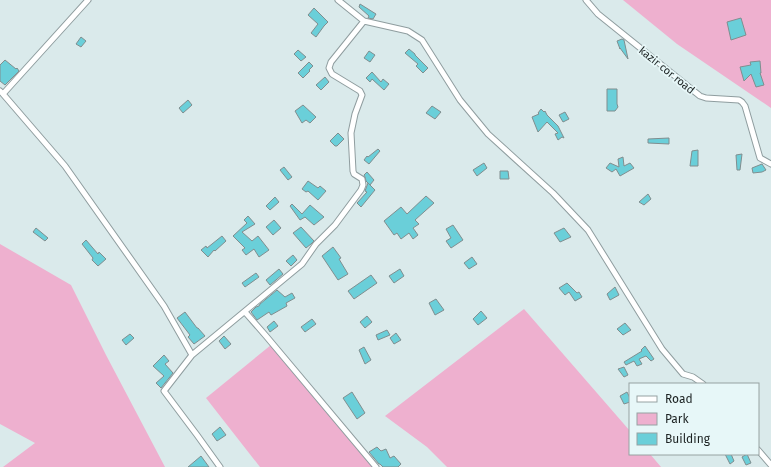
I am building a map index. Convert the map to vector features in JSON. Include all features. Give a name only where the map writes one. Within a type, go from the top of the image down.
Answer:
[{"type":"street","points":[[88,0],[2,92],[65,166],[164,306],[192,355]]},
{"type":"street","points":[[338,0],[364,21],[408,31],[422,40],[460,100],[488,134],[553,193],[588,230],[662,349],[683,374],[693,377],[702,383]]},
{"type":"street","name":"kazir cor road","points":[[586,0],[598,14],[700,96],[706,98],[739,100],[742,102],[745,106],[760,158],[771,164]]},
{"type":"street","points":[[220,467],[164,392],[192,355],[302,264],[316,244],[335,225],[361,190],[363,185],[362,179],[354,174],[353,171],[351,133],[355,114],[362,95],[360,91],[332,74],[329,68],[330,62],[364,21]]},
{"type":"street","points":[[245,312],[376,467]]},
{"type":"street","points":[[759,451],[771,465]]},
{"type":"green space","points":[[623,0],[771,0],[771,108],[677,44]]},
{"type":"green space","points":[[0,244],[71,285],[165,467],[3,467],[35,443],[0,424]]},
{"type":"green space","points":[[524,309],[629,430],[629,455],[651,455],[661,467],[447,467],[427,447],[385,416]]},
{"type":"green space","points":[[271,345],[374,467],[260,467],[206,398]]},
{"type":"building","points":[[360,4],[376,14],[373,19],[368,18],[369,16],[359,7]]},
{"type":"building","points":[[314,8],[328,22],[316,37],[311,33],[318,24],[308,15]]},
{"type":"building","points":[[741,18],[746,35],[731,40],[727,22]]},
{"type":"building","points":[[81,37],[86,41],[81,47],[76,44]]},
{"type":"building","points":[[622,39],[624,40],[628,59],[620,49],[617,41]]},
{"type":"building","points":[[409,49],[428,68],[423,73],[416,66],[418,64],[405,53]]},
{"type":"building","points":[[298,50],[306,57],[301,61],[294,54]]},
{"type":"building","points":[[369,51],[375,55],[370,62],[364,58]]},
{"type":"building","points":[[5,60],[19,71],[5,85],[0,81],[0,65]]},
{"type":"building","points":[[760,61],[760,73],[764,85],[756,87],[751,74],[744,81],[740,67],[751,65],[750,62]]},
{"type":"building","points":[[309,62],[313,66],[303,78],[298,73]]},
{"type":"building","points":[[372,72],[381,82],[383,79],[389,84],[384,90],[372,79],[370,82],[366,78]]},
{"type":"building","points":[[325,77],[329,82],[321,90],[316,85]]},
{"type":"building","points":[[607,89],[617,89],[618,107],[615,111],[607,111]]},
{"type":"building","points":[[188,100],[192,105],[183,113],[179,108]]},
{"type":"building","points":[[303,105],[316,117],[310,123],[306,120],[302,123],[295,111]]},
{"type":"building","points":[[432,106],[441,112],[435,119],[426,113]]},
{"type":"building","points":[[541,109],[544,112],[545,111],[558,126],[564,138],[562,137],[558,140],[555,134],[558,133],[547,122],[538,132],[532,117],[539,114],[538,113]]},
{"type":"building","points":[[565,112],[569,119],[563,122],[559,115]]},
{"type":"building","points":[[338,133],[344,139],[337,146],[335,146],[330,141]]},
{"type":"building","points":[[669,138],[669,144],[648,143],[648,139]]},
{"type":"building","points":[[378,149],[380,151],[369,164],[364,160],[367,156],[368,157]]},
{"type":"building","points":[[698,150],[698,166],[690,166],[692,151]]},
{"type":"building","points":[[742,154],[740,170],[737,170],[736,155]]},
{"type":"building","points":[[623,157],[624,166],[630,163],[634,168],[620,176],[616,169],[612,172],[606,168],[610,163],[619,167],[618,159]]},
{"type":"building","points":[[484,163],[487,168],[477,176],[473,170]]},
{"type":"building","points":[[762,164],[766,170],[753,173],[752,168]]},
{"type":"building","points":[[284,167],[292,177],[288,180],[280,170]]},
{"type":"building","points":[[500,171],[508,171],[509,179],[500,179]]},
{"type":"building","points":[[367,172],[374,180],[370,185],[366,181],[364,175]]},
{"type":"building","points":[[308,181],[318,188],[320,186],[326,191],[318,200],[308,191],[306,192],[302,189]]},
{"type":"building","points":[[368,183],[375,190],[361,207],[357,203],[367,192],[365,191]]},
{"type":"building","points":[[648,194],[651,199],[644,205],[639,202]]},
{"type":"building","points":[[426,196],[434,203],[415,220],[419,224],[413,228],[418,235],[413,239],[409,233],[401,239],[397,233],[394,235],[384,221],[401,207],[407,214]]},
{"type":"building","points":[[275,197],[279,202],[270,210],[266,206]]},
{"type":"building","points":[[292,204],[302,214],[310,205],[324,217],[314,225],[305,217],[300,220],[290,206]]},
{"type":"building","points":[[248,216],[255,224],[242,232],[252,241],[258,236],[269,250],[259,257],[254,249],[246,255],[242,250],[245,248],[233,236],[247,223],[244,220]]},
{"type":"building","points":[[274,220],[281,228],[273,235],[266,227]]},
{"type":"building","points":[[453,225],[463,240],[451,248],[446,241],[451,238],[446,229]]},
{"type":"building","points":[[301,227],[314,241],[306,248],[293,233]]},
{"type":"building","points":[[36,228],[48,238],[45,241],[33,232]]},
{"type":"building","points":[[564,228],[571,237],[560,242],[554,233]]},
{"type":"building","points":[[222,236],[226,241],[215,251],[214,250],[208,257],[201,250],[206,246],[207,248]]},
{"type":"building","points":[[86,240],[98,254],[99,252],[106,259],[98,266],[92,260],[93,258],[82,244]]},
{"type":"building","points":[[333,247],[341,258],[339,259],[348,274],[338,280],[322,256]]},
{"type":"building","points":[[293,255],[297,260],[291,266],[286,261]]},
{"type":"building","points":[[472,257],[477,264],[469,269],[464,263]]},
{"type":"building","points":[[279,269],[283,274],[270,285],[266,280]]},
{"type":"building","points":[[400,269],[404,276],[394,283],[389,276]]},
{"type":"building","points":[[256,273],[259,277],[245,287],[242,283]]},
{"type":"building","points":[[371,275],[377,283],[354,299],[348,291]]},
{"type":"building","points":[[567,283],[577,293],[579,292],[582,297],[575,301],[569,292],[565,295],[559,288]]},
{"type":"building","points":[[615,287],[619,295],[610,300],[607,294]]},
{"type":"building","points":[[277,290],[285,297],[292,293],[295,298],[286,303],[287,306],[271,315],[269,312],[257,320],[251,312]]},
{"type":"building","points":[[436,299],[444,310],[435,315],[429,303]]},
{"type":"building","points":[[481,311],[487,318],[478,325],[473,319]]},
{"type":"building","points":[[185,312],[205,336],[194,344],[188,337],[190,335],[177,318]]},
{"type":"building","points":[[367,316],[372,322],[365,328],[360,322]]},
{"type":"building","points":[[312,319],[316,324],[305,332],[301,327]]},
{"type":"building","points":[[274,321],[278,326],[270,332],[267,327]]},
{"type":"building","points":[[625,323],[631,330],[623,335],[617,329]]},
{"type":"building","points":[[387,330],[390,335],[378,340],[376,335]]},
{"type":"building","points":[[396,333],[401,340],[394,344],[390,338]]},
{"type":"building","points":[[130,334],[134,338],[126,345],[122,340]]},
{"type":"building","points":[[224,336],[231,344],[225,349],[219,341]]},
{"type":"building","points":[[645,346],[654,359],[651,361],[646,356],[639,359],[642,364],[637,366],[634,361],[626,365],[624,362],[642,351],[641,350]]},
{"type":"building","points":[[364,347],[371,360],[365,364],[359,350]]},
{"type":"building","points":[[164,355],[169,361],[165,364],[173,373],[161,388],[156,383],[164,376],[153,366]]},
{"type":"building","points":[[624,367],[628,375],[624,377],[618,369]]},
{"type":"building","points":[[352,392],[365,413],[357,419],[343,398]]},
{"type":"building","points":[[627,392],[629,396],[629,402],[624,404],[620,396]]},
{"type":"building","points":[[220,427],[226,435],[217,441],[212,434]]},
{"type":"building","points":[[377,447],[381,451],[386,449],[390,458],[394,456],[401,464],[398,467],[383,467],[369,452]]},
{"type":"building","points":[[726,455],[731,455],[734,461],[730,464]]},
{"type":"building","points":[[747,455],[751,463],[746,465],[742,457]]},
{"type":"building","points":[[201,456],[209,467],[188,467]]}]
